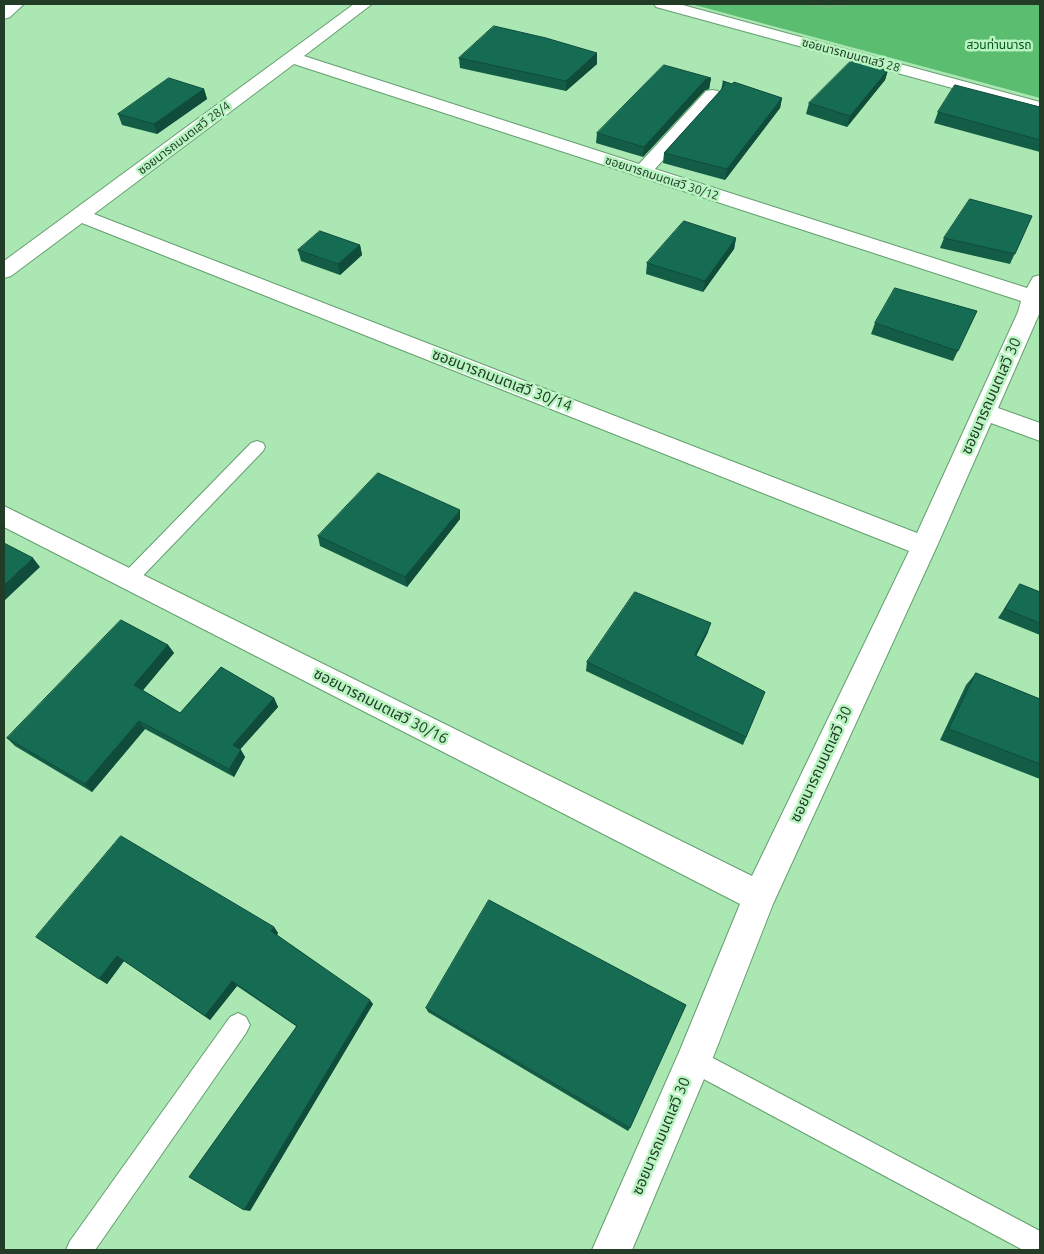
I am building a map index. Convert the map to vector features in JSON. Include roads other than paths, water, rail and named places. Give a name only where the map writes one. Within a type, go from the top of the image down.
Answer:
[{"type":"street","points":[[4,14],[16,4]]},
{"type":"street","name":"ซอยนารถมนตเสวี 28/4","points":[[4,272],[364,4]]},
{"type":"street","name":"ซอยนารถมนตเสวี 28","points":[[662,4],[1040,107]]},
{"type":"street","name":"ซอยนารถมนตเสวี 30/12","points":[[292,58],[643,171],[1036,290]]},
{"type":"street","points":[[643,171],[712,95]]},
{"type":"street","name":"ซอยนารถมนตเสวี 30/14","points":[[80,215],[924,546]]},
{"type":"street","name":"ซอยนารถมนตเสวี 30","points":[[612,1250],[694,1060],[759,896],[924,546],[1029,312],[1036,290]]},
{"type":"street","points":[[984,412],[1040,432]]},
{"type":"street","name":"ซอยนารถมนตเสวี 30/16","points":[[4,516],[759,896]]},
{"type":"lane","points":[[129,579],[257,446]]},
{"type":"lane","points":[[79,1250],[238,1025]]},
{"type":"lane","points":[[694,1060],[1040,1245]]},
{"type":"park label","name":"สวนท่านนารถ","points":[[999,45]]}]
